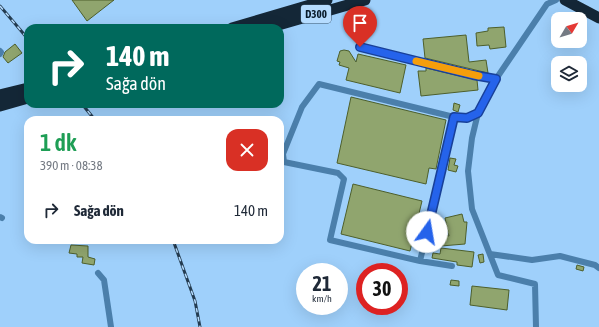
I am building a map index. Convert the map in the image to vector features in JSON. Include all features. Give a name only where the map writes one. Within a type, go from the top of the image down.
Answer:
[{"type":"highway","name":"D300","points":[[246,24],[327,0]]},
{"type":"highway","name":"D300","points":[[282,24],[365,0]]},
{"type":"highway","points":[[565,0],[599,18]]},
{"type":"highway","points":[[0,95],[24,89]]},
{"type":"highway","points":[[0,106],[24,99]]},
{"type":"street","points":[[536,327],[535,284],[498,275],[472,209],[468,171],[472,138],[478,113],[496,79],[547,4],[556,0]]},
{"type":"street","points":[[360,47],[473,75],[496,79]]},
{"type":"street","points":[[284,152],[302,107],[319,84],[454,117],[467,118],[478,113]]},
{"type":"street","points":[[420,261],[454,117]]},
{"type":"street","points":[[284,162],[338,173],[344,180],[330,240],[420,261],[452,266]]},
{"type":"street","points":[[490,254],[532,260],[560,256],[596,265],[599,268]]},
{"type":"street","points":[[98,273],[104,280],[111,327]]},
{"type":"building","points":[[72,0],[114,0],[87,21]]},
{"type":"building","points":[[504,27],[506,47],[490,49],[489,45],[477,46],[476,33],[488,31],[488,28]]},
{"type":"building","points":[[466,35],[469,62],[486,60],[488,73],[425,58],[423,39]]},
{"type":"building","points":[[15,44],[22,53],[8,63],[3,57],[5,52]]},
{"type":"building","points":[[340,51],[349,51],[356,62],[358,54],[406,65],[400,93],[346,80],[349,68],[339,65],[340,62],[337,61]]},
{"type":"building","points":[[426,68],[477,80],[478,90],[421,96],[418,71],[426,71]]},
{"type":"building","points":[[351,97],[446,120],[436,169],[429,168],[426,184],[337,163]]},
{"type":"building","points":[[454,103],[460,105],[458,112],[453,110]]},
{"type":"building","points":[[450,158],[456,159],[454,165],[458,166],[456,172],[448,170]]},
{"type":"building","points":[[353,184],[422,201],[410,251],[341,234]]},
{"type":"building","points":[[462,214],[464,222],[467,222],[465,244],[441,246],[442,235],[449,236],[445,218]]},
{"type":"building","points":[[71,245],[88,246],[88,257],[95,259],[94,265],[82,263],[83,257],[77,257],[77,254],[69,253]]},
{"type":"building","points":[[441,248],[474,252],[472,267],[457,265],[457,262],[432,258],[433,253],[440,254]]},
{"type":"building","points":[[483,254],[484,262],[480,263],[478,255]]},
{"type":"building","points":[[577,265],[584,267],[583,271],[576,269]]},
{"type":"building","points":[[451,280],[459,281],[459,286],[450,285]]},
{"type":"building","points":[[472,286],[509,290],[507,310],[470,305]]},
{"type":"railway","points":[[0,6],[24,34]]},
{"type":"railway","points":[[85,108],[92,116]]},
{"type":"railway","points":[[174,244],[195,301],[200,327]]},
{"type":"slow traffic","points":[[416,61],[479,76]]},
{"type":"route","points":[[360,47],[473,75],[496,79],[484,105],[478,113],[467,118],[454,117],[427,232]]}]
